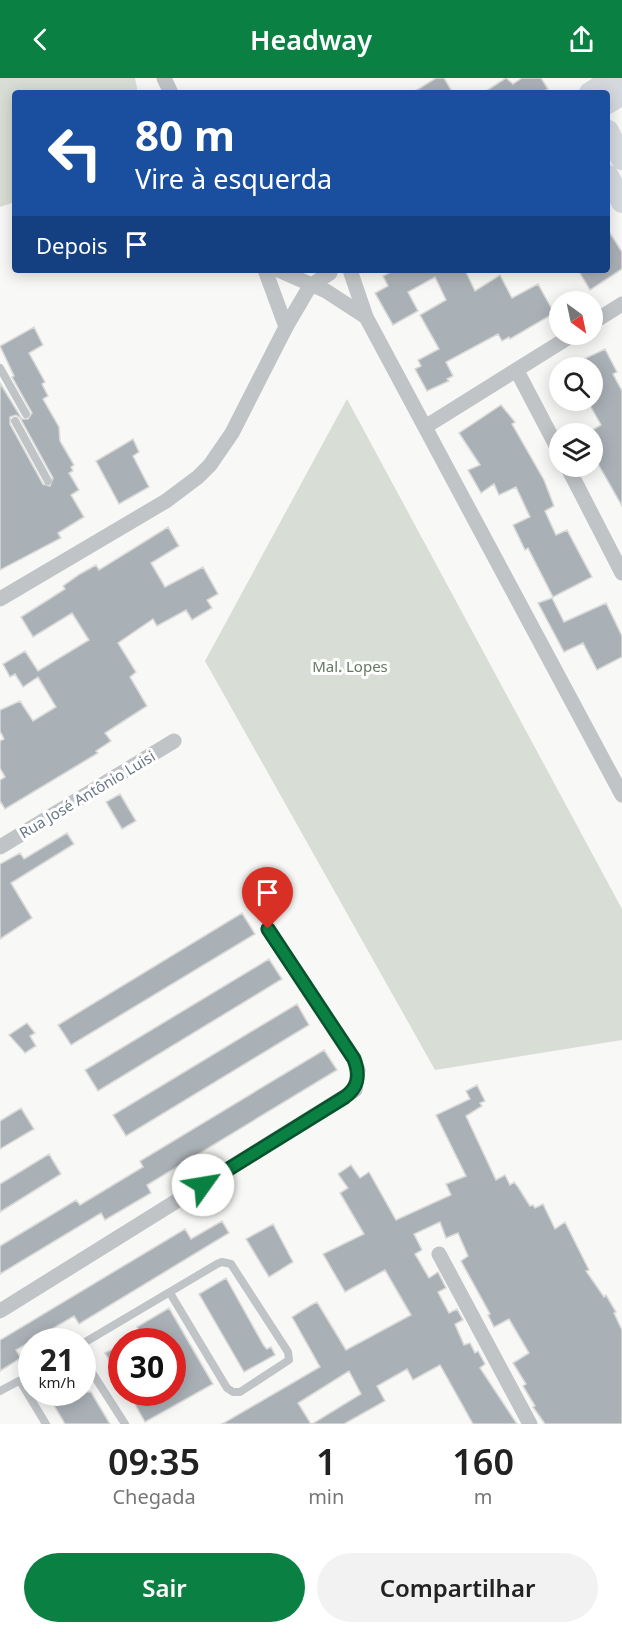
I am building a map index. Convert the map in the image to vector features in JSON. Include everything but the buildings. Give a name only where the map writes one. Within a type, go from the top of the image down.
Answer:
[{"type":"main road","points":[[595,90],[613,78]]},
{"type":"main road","points":[[610,135],[622,159]]},
{"type":"main road","points":[[610,180],[622,202]]},
{"type":"street","points":[[266,273],[286,327]]},
{"type":"street","points":[[284,273],[326,291],[366,317]]},
{"type":"street","points":[[0,599],[166,501],[198,477],[210,465],[232,433],[286,327],[310,286],[327,273]]},
{"type":"street","points":[[351,273],[366,317],[622,795]]},
{"type":"street","points":[[603,316],[622,304]]},
{"type":"street","points":[[425,427],[557,345]]},
{"type":"street","points":[[517,371],[549,432]]},
{"type":"street","points":[[573,477],[622,573]]},
{"type":"street","name":"Rua José Antônio Luisi","points":[[0,847],[174,741]]},
{"type":"street","points":[[0,1311],[355,1090],[358,1070],[354,1059],[268,929]]},
{"type":"street","points":[[439,1254],[530,1424]]},
{"type":"lane","points":[[0,368],[26,414]]},
{"type":"lane","points":[[15,421],[48,481]]},
{"type":"lane","points":[[96,1336],[217,1264],[231,1264],[288,1352],[289,1360],[240,1392],[233,1392],[227,1388],[170,1293]]},
{"type":"lane","points":[[96,1379],[125,1424]]},
{"type":"lane","points":[[0,1391],[18,1382]]},
{"type":"lane","points":[[35,1406],[46,1424]]},
{"type":"green space","points":[[0,78],[135,78],[137,90],[12,90],[12,203],[0,207]]},
{"type":"green space","name":"Mal. Lopes","points":[[347,399],[622,909],[622,1040],[435,1070],[205,661]]},
{"type":"route","points":[[203,1185],[355,1090],[358,1070],[354,1059],[268,929]]}]
